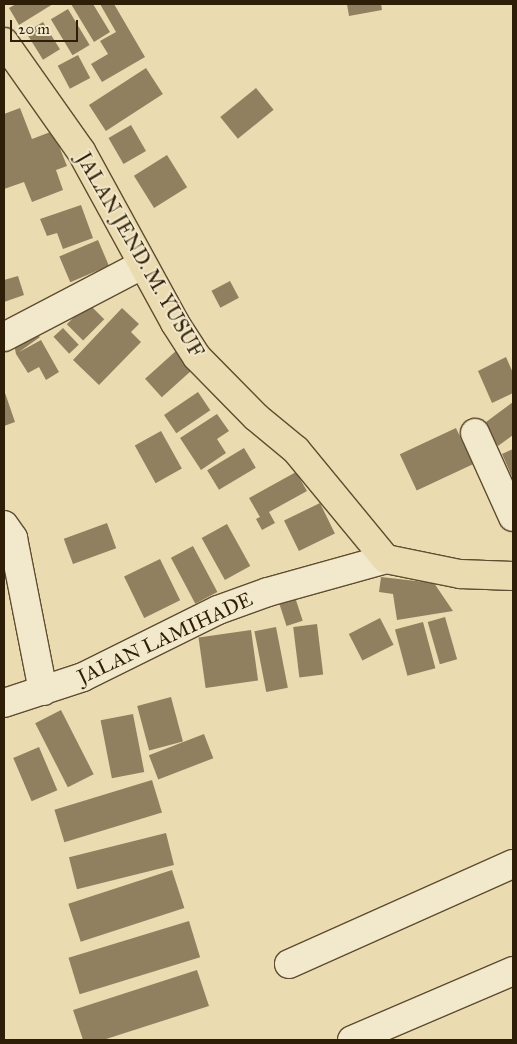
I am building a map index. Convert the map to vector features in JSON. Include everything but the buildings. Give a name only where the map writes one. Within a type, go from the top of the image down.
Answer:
[{"type":"highway","name":"JALAN JEND. M. YUSUF","points":[[4,42],[81,152],[175,323],[203,364],[256,417],[296,450],[386,559]]},
{"type":"highway","points":[[386,559],[460,574],[513,576]]},
{"type":"street","points":[[4,337],[142,264]]},
{"type":"street","points":[[476,433],[513,517]]},
{"type":"street","points":[[7,535],[43,691]]},
{"type":"street","name":"JALAN LAMIHADE","points":[[4,703],[83,677],[218,610],[268,592],[386,559]]},
{"type":"street","points":[[289,964],[513,864]]},
{"type":"street","points":[[352,1040],[513,971]]}]
